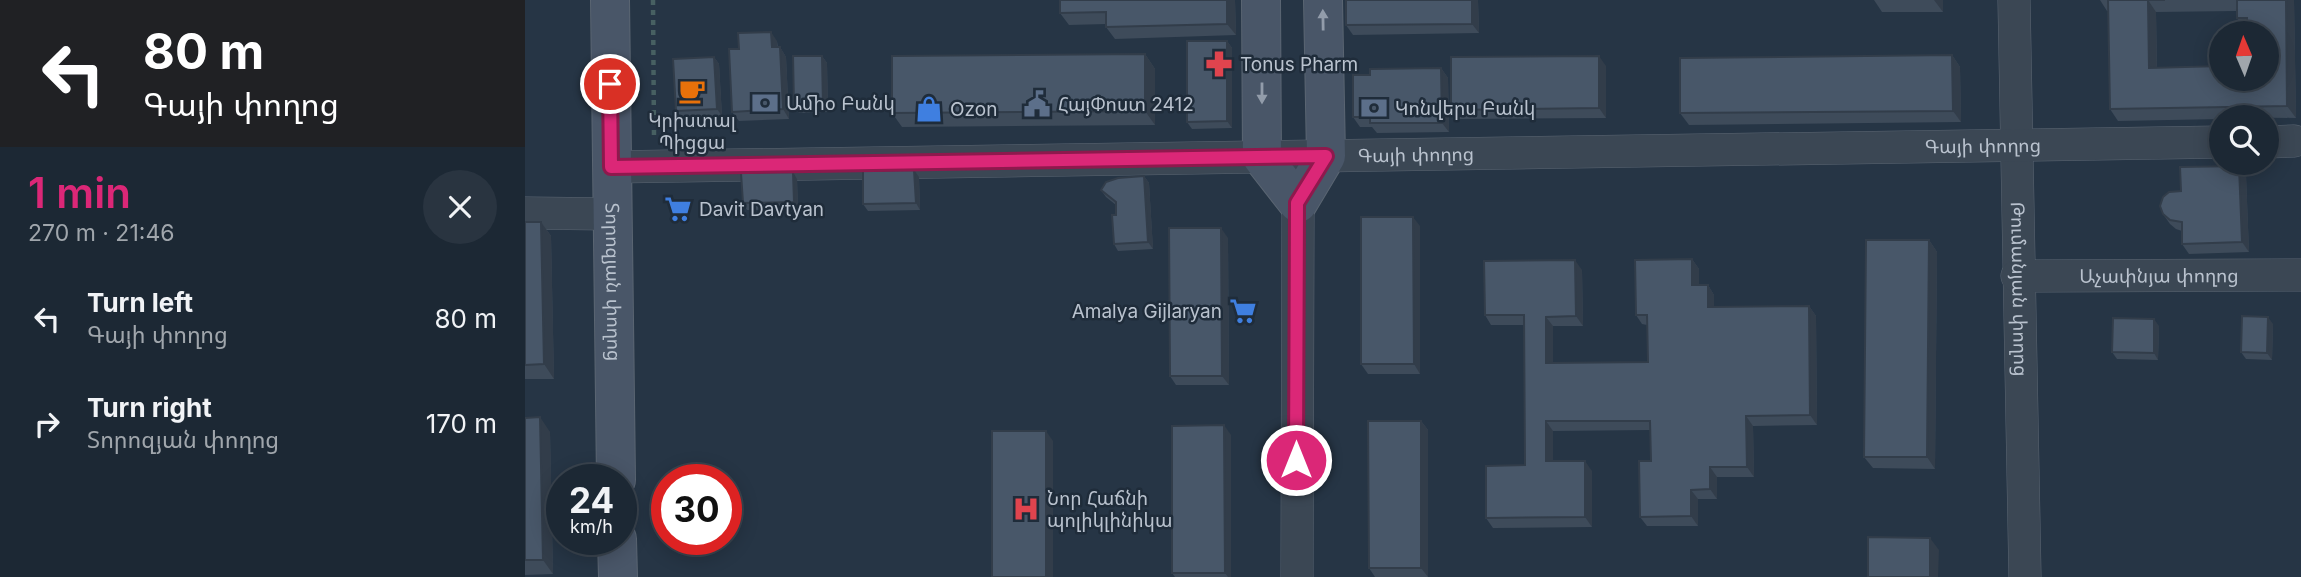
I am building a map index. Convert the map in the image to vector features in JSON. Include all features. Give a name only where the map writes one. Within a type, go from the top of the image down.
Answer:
[{"type":"street","name":"Տորոզյան փողոց","points":[[610,0],[616,464]]},
{"type":"street","points":[[1261,0],[1262,157],[1297,203]]},
{"type":"street","points":[[1297,577],[1297,203],[1326,156],[1323,0]]},
{"type":"street","name":"Թումանյան փողոց","points":[[2014,0],[2017,276],[2025,577]]},
{"type":"street","name":"Գայի փողոց","points":[[611,167],[2209,142]]},
{"type":"street","points":[[525,213],[612,214]]},
{"type":"street","name":"Աչափնյա փողոց","points":[[2017,276],[2301,275]]},
{"type":"street","points":[[617,555],[618,577]]},
{"type":"path","points":[[653,0],[655,140]]},
{"type":"building","points":[[1060,0],[1227,0],[1227,24],[1106,27],[1106,12],[1060,13]]},
{"type":"building","points":[[1346,0],[1472,0],[1472,24],[1346,25]]},
{"type":"building","points":[[2108,0],[2148,0],[2149,68],[2209,66],[2209,91],[2279,91],[2279,21],[2247,21],[2247,18],[2237,18],[2237,0],[2286,0],[2287,106],[2209,105],[2209,107],[2110,109]]},
{"type":"building","points":[[771,32],[772,47],[780,47],[783,109],[732,112],[729,49],[739,49],[738,33]]},
{"type":"building","points":[[1187,41],[1227,41],[1227,121],[1187,122]]},
{"type":"building","points":[[1145,54],[1145,111],[892,113],[892,56]]},
{"type":"building","points":[[1952,55],[1953,111],[1680,113],[1680,58]]},
{"type":"building","points":[[793,56],[822,56],[823,105],[794,106]]},
{"type":"building","points":[[1599,56],[1599,108],[1451,110],[1451,57]]},
{"type":"building","points":[[714,57],[717,109],[676,111],[673,59]]},
{"type":"building","points":[[1441,68],[1442,123],[1370,123],[1370,117],[1353,117],[1353,75],[1370,75],[1370,69]]},
{"type":"building","points":[[2180,167],[2209,167],[2209,175],[2239,175],[2242,242],[2182,244],[2182,222],[2170,220],[2163,214],[2160,206],[2163,197],[2169,192],[2181,191]]},
{"type":"building","points":[[914,170],[916,203],[863,204],[863,171]]},
{"type":"building","points":[[793,172],[794,202],[743,203],[741,173]]},
{"type":"building","points":[[1144,176],[1148,242],[1114,244],[1112,215],[1116,215],[1116,202],[1101,190],[1106,182],[1118,178]]},
{"type":"building","points":[[1361,217],[1413,217],[1414,364],[1361,364]]},
{"type":"building","points":[[525,222],[541,222],[544,364],[525,365]]},
{"type":"building","points":[[1169,228],[1221,228],[1222,376],[1170,376]]},
{"type":"building","points":[[1866,240],[1929,240],[1927,457],[1864,457]]},
{"type":"building","points":[[1692,259],[1692,285],[1708,285],[1708,307],[1809,306],[1810,415],[1746,416],[1747,467],[1710,467],[1710,489],[1691,490],[1691,516],[1640,517],[1639,461],[1651,461],[1650,421],[1546,421],[1546,461],[1585,461],[1585,517],[1486,518],[1486,466],[1525,465],[1524,315],[1485,315],[1484,261],[1575,260],[1576,316],[1546,317],[1546,363],[1648,362],[1647,315],[1636,315],[1635,260]]},
{"type":"building","points":[[2242,316],[2268,317],[2267,353],[2241,352]]},
{"type":"building","points":[[2113,318],[2154,319],[2154,353],[2112,352]]},
{"type":"building","points":[[540,417],[543,560],[525,560],[525,418]]},
{"type":"building","points":[[1368,421],[1421,421],[1421,568],[1369,568]]},
{"type":"building","points":[[1224,425],[1225,573],[1172,573],[1172,426]]},
{"type":"building","name":"Նոր Հաճնի պոլիկլինիկա","points":[[992,431],[1046,431],[1046,577],[992,577]]},
{"type":"building","points":[[1868,537],[1930,538],[1930,577],[1868,577]]},
{"type":"place","name":"Tonus Pharm","points":[[1219,64]]},
{"type":"place","name":"Կրիստալ Պիցցա","points":[[692,91]]},
{"type":"place","name":"Ամիօ Բանկ","points":[[765,103]]},
{"type":"place","name":"ՀայՓոստ 2412","points":[[1037,104]]},
{"type":"place","name":"Կոնվերս Բանկ","points":[[1374,108]]},
{"type":"place","name":"Ozon","points":[[929,109]]},
{"type":"place","name":"Davit Davtyan","points":[[678,209]]},
{"type":"place","name":"Amalya Gijlaryan","points":[[1243,311]]},
{"type":"place","name":"Նոր Հաճնի պոլիկլինիկա","points":[[1026,509]]},
{"type":"route","points":[[610,84],[611,167],[1326,156],[1297,203],[1296,460]]}]
